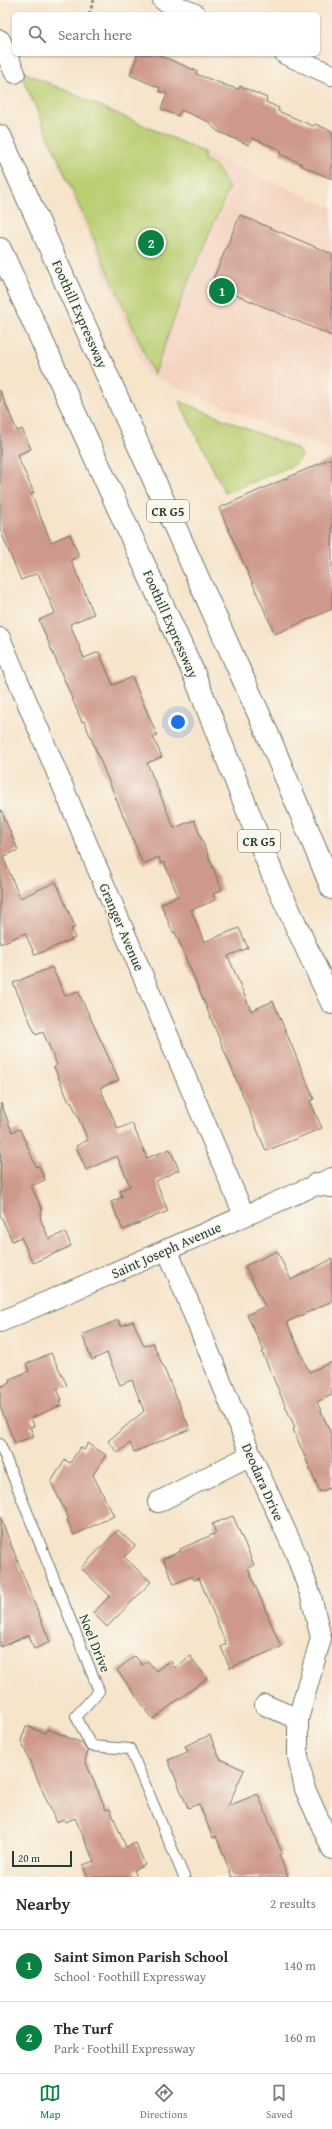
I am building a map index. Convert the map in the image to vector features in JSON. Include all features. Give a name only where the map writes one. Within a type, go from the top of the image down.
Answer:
[{"type":"highway","name":"Foothill Expressway","points":[[0,136],[262,723],[332,888]]},
{"type":"highway","name":"Foothill Expressway","points":[[0,249],[194,674],[274,878],[332,1003]]},
{"type":"street","points":[[163,0],[190,12]]},
{"type":"street","points":[[0,40],[15,73]]},
{"type":"street","points":[[289,56],[332,75]]},
{"type":"street","name":"Granger Avenue","points":[[2,649],[244,1215]]},
{"type":"street","name":"Saint Joseph Avenue","points":[[0,1322],[244,1215],[327,1182]]},
{"type":"street","name":"Deodara Drive","points":[[167,1249],[251,1455],[296,1554],[327,1637],[298,1719],[298,1757],[305,1789],[332,1849]]},
{"type":"street","points":[[158,1502],[251,1455]]},
{"type":"street","points":[[265,1704],[298,1719]]},
{"type":"lane","name":"Noel Drive","points":[[0,1444],[99,1690],[76,1716],[91,1746],[130,1748],[184,1877]]},
{"type":"path","points":[[90,12],[94,0]]},
{"type":"shaded area","points":[[19,70],[332,208],[332,452],[146,374]]},
{"type":"green space","points":[[19,70],[204,152],[204,161],[216,166],[229,188],[181,299],[154,375]]},
{"type":"green space","points":[[179,401],[297,449],[302,457],[294,465],[225,493]]},
{"type":"building","points":[[137,56],[161,56],[197,71],[196,74],[231,87],[239,89],[240,86],[267,98],[266,102],[279,108],[278,111],[313,126],[315,124],[332,131],[332,179],[302,166],[302,164],[280,154],[281,150],[252,138],[249,145],[217,131],[209,122],[181,110],[178,116],[161,109],[167,94],[159,91],[160,88],[130,75]]},
{"type":"building","points":[[240,215],[332,254],[332,336],[211,284]]},
{"type":"building","points":[[0,390],[17,431],[22,429],[31,449],[17,455],[34,493],[31,494],[51,542],[70,534],[79,556],[71,560],[94,614],[70,624],[84,658],[99,652],[113,685],[132,677],[157,735],[153,737],[162,757],[147,763],[174,828],[194,820],[222,890],[213,894],[216,900],[191,910],[204,942],[239,928],[248,948],[228,956],[251,1011],[273,1001],[314,1099],[310,1101],[322,1128],[266,1151],[175,932],[173,933],[161,904],[178,896],[164,862],[161,864],[159,857],[143,864],[84,721],[82,722],[39,620],[55,613],[38,573],[21,580],[0,530]]},
{"type":"building","points":[[332,458],[332,609],[275,634],[219,508]]},
{"type":"building","points":[[0,808],[18,850],[3,857],[20,898],[56,882],[75,927],[71,929],[75,938],[35,955],[25,933],[0,944]]},
{"type":"building","points":[[52,967],[65,996],[78,991],[119,1080],[100,1088],[118,1129],[132,1123],[147,1158],[170,1149],[179,1170],[156,1181],[168,1211],[123,1230],[111,1202],[122,1197],[120,1191],[130,1186],[117,1156],[86,1170],[76,1146],[88,1140],[54,1067],[57,1065],[43,1032],[36,1035],[13,983]]},
{"type":"building","points":[[1,1103],[12,1132],[20,1129],[36,1167],[39,1166],[45,1180],[31,1186],[42,1209],[40,1218],[49,1239],[65,1232],[71,1246],[33,1263],[21,1237],[12,1241],[0,1214]]},
{"type":"building","points":[[277,1251],[291,1280],[332,1259],[332,1301],[287,1322],[309,1372],[332,1362],[332,1395],[317,1402],[332,1436],[332,1487],[320,1492],[293,1429],[295,1428],[262,1352],[264,1351],[247,1315],[265,1306],[245,1266]]},
{"type":"building","points":[[118,1320],[121,1326],[133,1321],[144,1346],[153,1343],[190,1429],[134,1452],[130,1443],[118,1453],[108,1441],[144,1411],[132,1380],[120,1385],[107,1353],[92,1360],[82,1335]]},
{"type":"building","points":[[51,1353],[67,1385],[57,1389],[62,1400],[59,1401],[62,1405],[31,1418],[34,1426],[30,1427],[34,1436],[15,1443],[0,1407],[0,1387],[11,1382],[10,1379],[29,1371],[26,1364]]},
{"type":"building","points":[[88,1443],[106,1455],[93,1475],[114,1516],[74,1535],[67,1520],[69,1519],[51,1482],[65,1460],[70,1463],[80,1447],[84,1450]]},
{"type":"building","points":[[233,1516],[254,1565],[248,1568],[281,1647],[230,1668],[221,1647],[226,1644],[199,1578],[194,1580],[192,1576],[174,1584],[163,1559],[181,1551],[180,1549],[216,1533],[212,1524]]},
{"type":"building","points":[[0,1517],[50,1642],[34,1649],[29,1635],[0,1647]]},
{"type":"building","points":[[118,1530],[135,1546],[124,1557],[151,1582],[107,1627],[93,1613],[110,1596],[81,1568]]},
{"type":"building","points":[[135,1656],[142,1665],[148,1661],[156,1671],[170,1660],[175,1668],[190,1656],[207,1678],[153,1719],[117,1670]]},
{"type":"building","points":[[26,1726],[45,1733],[47,1729],[82,1743],[88,1752],[85,1760],[106,1810],[110,1809],[126,1847],[136,1843],[145,1865],[134,1870],[137,1877],[88,1877],[83,1865],[94,1861],[75,1818],[66,1822],[64,1819],[56,1822],[21,1741]]},
{"type":"building","points":[[210,1735],[220,1759],[244,1770],[228,1806],[258,1794],[282,1853],[279,1855],[288,1877],[232,1877],[216,1836],[213,1838],[199,1804],[188,1808],[168,1760],[188,1752],[185,1746]]},
{"type":"place","name":"The Turf","points":[[151,243]]},
{"type":"place","name":"Saint Simon Parish School","points":[[222,291]]}]
